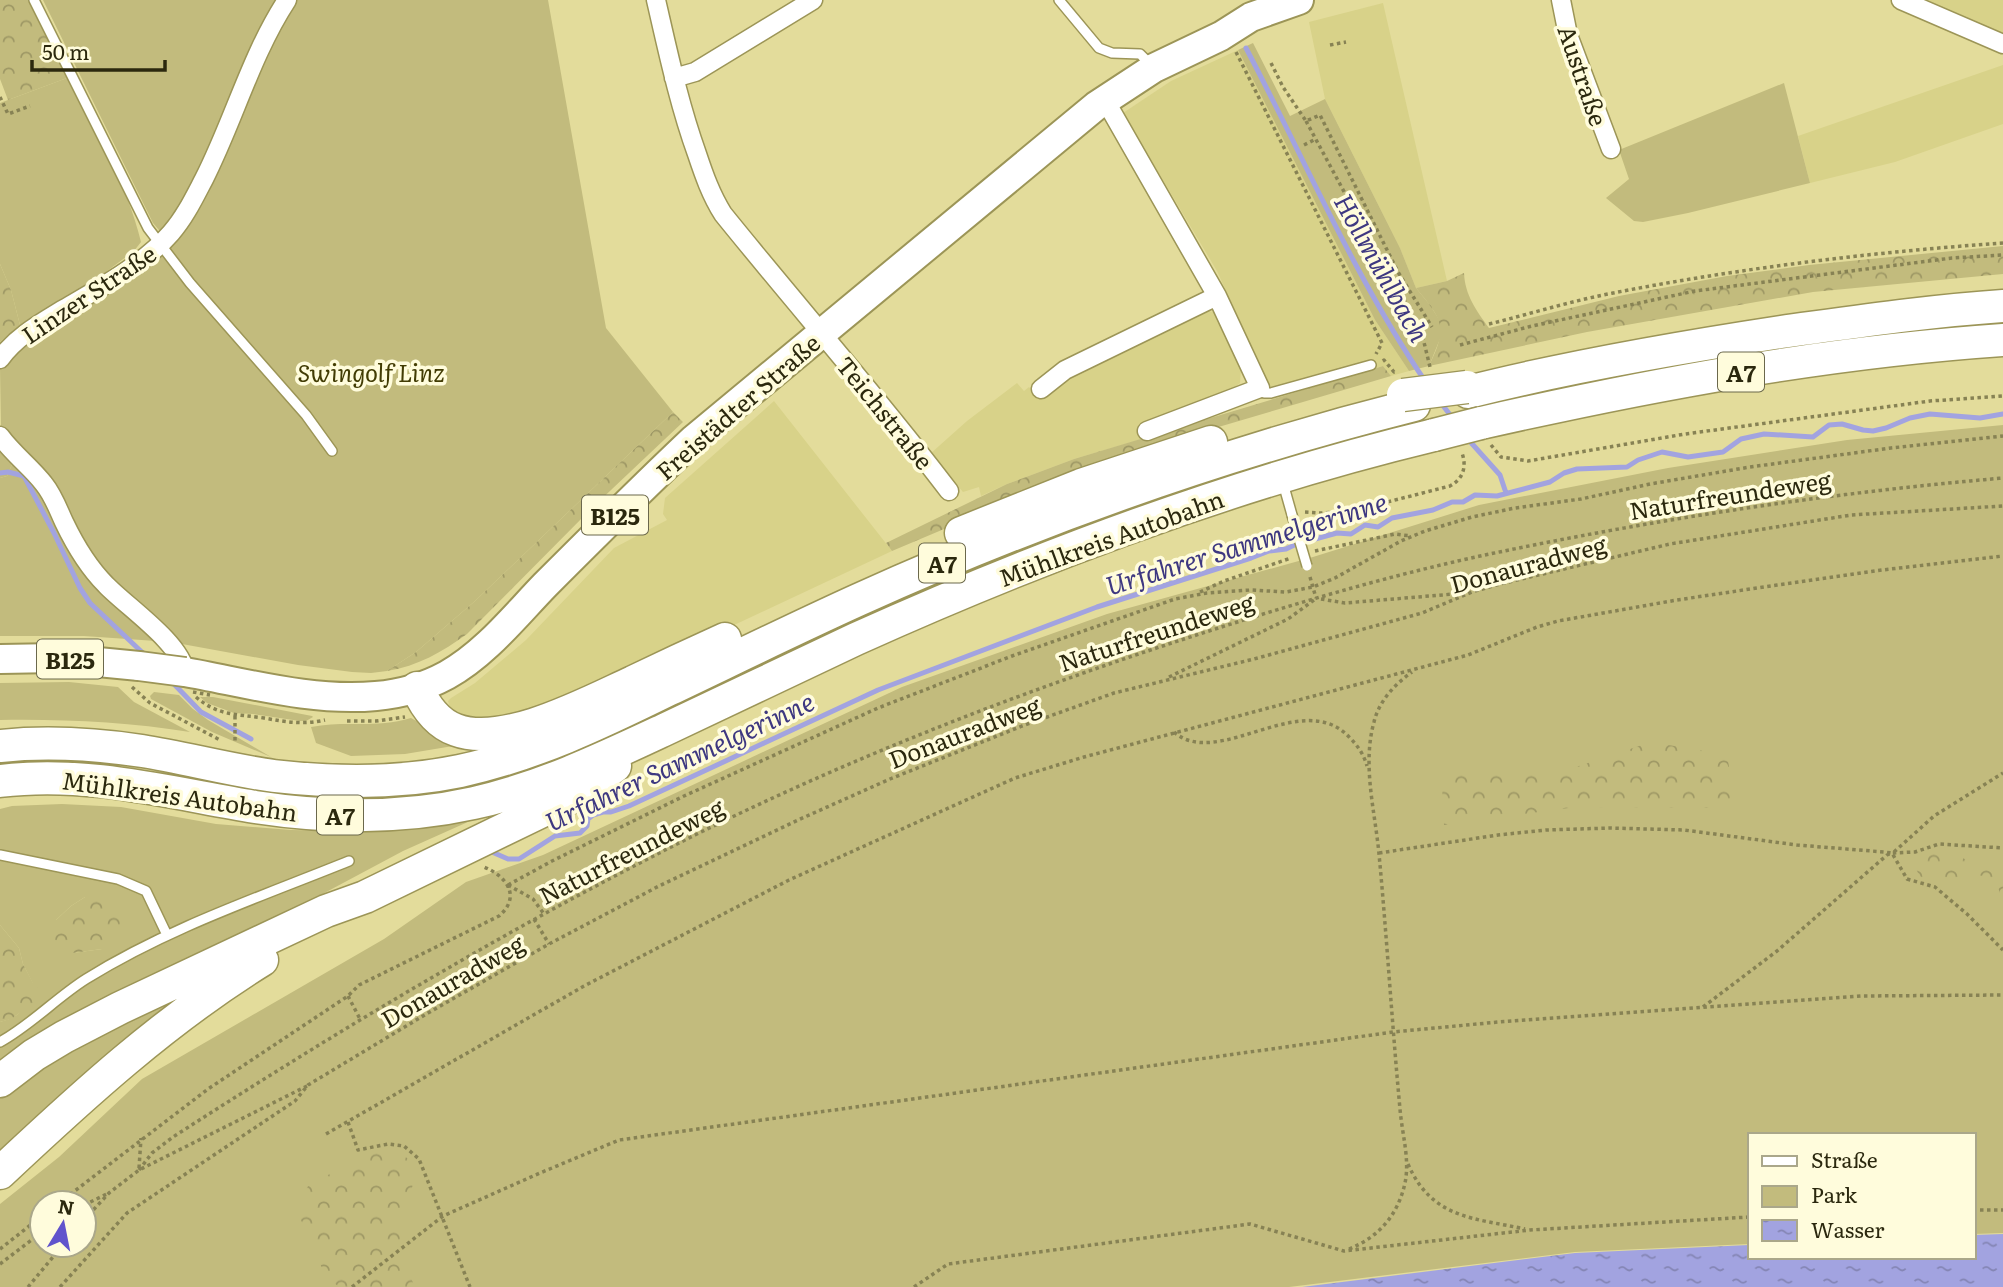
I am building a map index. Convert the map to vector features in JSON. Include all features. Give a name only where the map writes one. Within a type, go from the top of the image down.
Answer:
[{"type":"highway","name":"Mühlkreis Autobahn","points":[[7,743],[74,744],[141,751],[271,775],[349,782],[411,779],[486,765],[588,729],[855,602],[994,542],[1201,467],[1374,415],[1403,390],[1467,389],[1713,342],[1872,319],[2003,306]]},
{"type":"highway","name":"Mühlkreis Autobahn","points":[[0,781],[39,778],[106,781],[287,811],[327,814],[398,814],[472,804],[531,787],[600,760],[865,635],[1014,571],[1151,519],[1282,477],[1434,435],[1485,433],[1607,395],[1809,361],[2003,340]]},
{"type":"highway","points":[[417,688],[427,708],[456,730],[482,734],[547,720],[912,553],[1081,485],[1279,422],[1403,390]]},
{"type":"highway","points":[[0,1081],[34,1055],[120,1008],[326,911],[365,897],[575,795],[667,729]]},
{"type":"highway","points":[[0,1173],[66,1110],[187,1011],[235,977],[365,897]]},
{"type":"main road","name":"Freistädter Straße","points":[[190,684],[282,690],[337,697],[377,696],[417,688],[447,675],[485,646],[694,439],[1105,100],[1154,68],[1220,36],[1251,17],[1299,0]]},
{"type":"main road","name":"B125","points":[[0,659],[68,659],[139,666],[190,684]]},
{"type":"street","name":"Linzer Straße","points":[[0,359],[34,327],[142,259],[177,225],[218,149],[265,37],[287,0]]},
{"type":"street","name":"Teichstraße","points":[[656,0],[682,114],[715,202],[949,491]]},
{"type":"street","points":[[674,78],[695,72],[813,0]]},
{"type":"street","name":"Austraße","points":[[1561,0],[1568,35],[1611,149]]},
{"type":"street","points":[[1901,0],[2003,44]]},
{"type":"street","points":[[1105,100],[1217,296],[1260,388],[1147,431]]},
{"type":"street","points":[[1041,389],[1065,370],[1217,296]]},
{"type":"street","points":[[0,436],[44,484],[74,542],[91,568],[106,586],[161,636],[178,656],[190,684]]},
{"type":"lane","points":[[34,0],[142,216],[160,244],[190,283],[306,415],[332,452]]},
{"type":"lane","points":[[1059,0],[1099,48],[1140,54],[1154,68]]},
{"type":"lane","points":[[1260,388],[1264,393],[1271,393],[1371,365]]},
{"type":"lane","points":[[1282,477],[1307,566]]},
{"type":"lane","points":[[0,855],[118,879],[146,891],[167,935]]},
{"type":"lane","points":[[0,1042],[20,1031],[85,980],[167,935],[349,861]]},
{"type":"path","points":[[1330,45],[1346,41]]},
{"type":"path","points":[[1233,47],[1382,343],[1371,365]]},
{"type":"path","points":[[1271,63],[1283,87],[1306,121],[1421,330],[1429,366],[1437,375]]},
{"type":"path","points":[[0,97],[8,114],[30,106]]},
{"type":"path","points":[[1306,121],[1320,115],[1398,272],[1432,327]]},
{"type":"path","points":[[1304,145],[1316,139]]},
{"type":"path","points":[[1489,324],[1611,294],[1727,273],[1817,261],[2003,243]]},
{"type":"path","points":[[1460,345],[1532,326],[1695,291],[1952,258],[2003,255]]},
{"type":"path","points":[[1385,362],[1403,390]]},
{"type":"path","points":[[1485,433],[1500,457],[1528,461],[1685,434],[1930,401],[2003,397]]},
{"type":"path","points":[[1197,594],[1232,591],[1286,592],[1313,587],[1413,536],[1472,517],[1515,508],[1581,499],[1725,471],[1879,449],[2003,436]]},
{"type":"path","points":[[1292,515],[1304,512],[1352,511],[1450,486],[1461,477],[1465,469],[1463,453]]},
{"type":"path","name":"Naturfreundeweg","points":[[139,1170],[152,1153],[173,1137],[360,1019],[534,919],[699,833],[780,795],[905,741],[1028,693],[1267,612],[1480,556],[1636,525],[1838,495],[2003,478]]},
{"type":"path","name":"Donauradweg","points":[[60,1287],[127,1213],[295,1101],[309,1085],[549,944],[738,848],[890,779],[1074,707],[1135,687],[1254,659],[1422,612],[1472,592],[1533,576],[1670,544],[1852,515],[2003,506]]},
{"type":"path","points":[[1306,554],[1395,534],[1413,536]]},
{"type":"path","points":[[326,1134],[584,986],[789,880],[1015,778],[1174,732],[1468,655],[1538,627],[1590,615],[1856,573],[2003,556]]},
{"type":"path","points":[[508,886],[552,861],[684,796],[878,708],[1012,656],[1197,594],[1224,581],[1295,557]]},
{"type":"path","points":[[1307,566],[1316,598]]},
{"type":"path","points":[[1161,681],[1288,619],[1316,598],[1345,603],[1472,592]]},
{"type":"path","points":[[139,666],[127,682],[136,692],[220,740]]},
{"type":"path","points":[[1344,1251],[1370,1239],[1391,1218],[1403,1190],[1407,1162],[1369,771],[1370,740],[1376,713],[1389,693],[1418,669]]},
{"type":"path","points":[[190,684],[206,705],[235,716],[235,741]]},
{"type":"path","points":[[1174,732],[1185,740],[1203,743],[1293,723],[1326,723],[1351,738],[1362,753],[1369,771]]},
{"type":"path","points":[[1701,1008],[1777,951],[1934,816],[2003,773]]},
{"type":"path","points":[[1379,853],[1498,835],[1556,829],[1610,828],[1684,830],[1797,845],[1892,853],[1915,852],[1939,844],[2003,848]]},
{"type":"path","points":[[1892,853],[1907,879],[1935,887],[2003,950]]},
{"type":"path","points":[[80,1189],[141,1138],[208,1088],[348,996],[359,985],[499,916],[509,903],[508,886],[502,877],[482,866]]},
{"type":"path","points":[[508,886],[533,900],[544,914]]},
{"type":"path","points":[[534,919],[549,944]]},
{"type":"path","points":[[352,1287],[443,1216],[620,1140],[1393,1032],[1874,995],[2003,995]]},
{"type":"path","points":[[348,996],[360,1019]]},
{"type":"path","points":[[98,1205],[139,1170],[309,1085]]},
{"type":"path","points":[[348,1122],[358,1150],[388,1144],[404,1146],[419,1159],[470,1287]]},
{"type":"path","points":[[139,1170],[141,1138]]},
{"type":"path","points":[[1407,1162],[1421,1188],[1438,1205],[1464,1217],[1530,1230]]},
{"type":"path","points":[[98,1198],[109,1193]]},
{"type":"path","points":[[1975,1209],[2003,1210]]},
{"type":"path","points":[[914,1287],[948,1264],[1250,1224],[1344,1251],[1530,1230],[1748,1217]]},
{"type":"path","points":[[0,1249],[28,1227]]},
{"type":"path","points":[[0,1264],[28,1243]]},
{"type":"path","points":[[28,1287],[51,1259]]},
{"type":"shaded area","points":[[1917,0],[2003,0],[2003,38]]},
{"type":"shaded area","points":[[1383,3],[1447,281],[1416,288],[1400,248],[1325,99],[1309,22]]},
{"type":"shaded area","points":[[1238,50],[1375,320],[1409,371],[1391,376],[1383,366],[1267,399],[1268,384],[1217,271],[1123,113],[1171,81]]},
{"type":"shaded area","points":[[2003,65],[2003,124],[1895,162],[1810,183],[1798,136]]},
{"type":"shaded area","points":[[1208,311],[1214,312],[1222,322],[1235,351],[1241,369],[1240,383],[1224,395],[1138,428],[1142,439],[1074,459],[981,496],[979,487],[963,492],[930,454],[967,421],[1017,383],[1024,391],[1029,387],[1038,399],[1065,379]]},
{"type":"shaded area","points":[[774,401],[892,551],[570,702],[485,725],[452,715],[448,701],[451,698],[475,683],[526,640],[614,548],[667,520],[663,514],[665,498]]},
{"type":"green space","points":[[0,0],[28,0],[67,78],[8,100],[0,79]]},
{"type":"green space","name":"Swingolf Linz","points":[[43,0],[548,0],[606,328],[673,412],[475,601],[416,652],[387,671],[352,672],[298,665],[182,644],[106,575],[1,429],[2,364],[17,348],[170,243],[153,223]]},
{"type":"green space","points":[[1253,43],[1290,116],[1325,99],[1400,248],[1416,288],[1440,321],[1442,334],[1429,366],[1409,371],[1375,320],[1238,50]]},
{"type":"green space","points":[[67,78],[119,179],[141,242],[134,251],[87,286],[20,325],[11,290],[0,264],[0,103]]},
{"type":"green space","points":[[1784,83],[1810,183],[1643,222],[1634,221],[1606,198],[1629,179],[1619,150]]},
{"type":"green space","points":[[2003,246],[2003,274],[1813,292],[1587,332],[1429,366],[1439,342],[1440,324],[1432,308],[1416,288],[1447,281],[1464,273],[1469,295],[1489,328],[1619,296],[1727,276]]},
{"type":"green space","points":[[0,264],[11,290],[20,325],[0,342]]},
{"type":"green space","points":[[1383,366],[1391,376],[1137,451],[892,551],[886,543],[1007,484],[1074,459]]},
{"type":"green space","points":[[673,412],[683,422],[593,507],[467,634],[429,657],[409,666],[387,671],[416,652],[475,601]]},
{"type":"green space","points":[[2003,425],[2003,1233],[1975,1234],[1975,1133],[1748,1133],[1748,1244],[1575,1252],[1289,1287],[0,1287],[0,1204],[59,1157],[142,1079],[384,939],[466,882],[543,855],[902,687],[1107,614],[1313,557],[1479,505],[1668,468],[1847,440]]},
{"type":"green space","points":[[0,452],[13,462],[7,476],[0,478]]},
{"type":"green space","points":[[13,462],[26,471],[156,641],[84,636],[0,636],[0,478],[7,476]]},
{"type":"green space","points":[[69,682],[118,687],[134,702],[190,732],[95,722],[0,720],[0,683]]},
{"type":"green space","points":[[154,692],[179,695],[208,720],[271,757],[212,732],[151,699],[150,696]]},
{"type":"green space","points":[[200,697],[213,697],[313,717],[300,721],[234,713],[207,703]]},
{"type":"green space","points":[[411,718],[459,745],[405,754],[351,756],[316,743],[311,727],[385,723]]},
{"type":"green space","points":[[1651,742],[1727,755],[1736,808],[1576,807],[1444,825],[1441,768],[1561,772]]},
{"type":"green space","points":[[62,804],[121,807],[216,824],[291,830],[355,831],[479,817],[403,851],[315,898],[295,926],[0,1164],[0,1022],[15,1016],[23,1009],[33,984],[19,948],[0,925],[0,809]],"holes":[[[85,897],[102,949],[73,953],[56,920]]]},
{"type":"green space","points":[[1942,847],[1976,865],[2003,871],[2003,912],[1998,888],[1994,881],[1987,877],[1971,876],[1937,883],[1925,880],[1918,874],[1916,865],[1922,853]]},
{"type":"green space","points":[[103,895],[128,912],[135,928],[102,949],[73,953],[67,963],[53,958],[49,943],[56,920],[85,897]]},
{"type":"green space","points":[[0,925],[19,948],[23,964],[33,983],[43,993],[39,1008],[21,1012],[0,1022]]},
{"type":"green space","points":[[390,1151],[403,1155],[414,1169],[402,1236],[408,1270],[415,1287],[339,1287],[325,1275],[301,1220],[304,1191],[310,1184],[362,1158]]},
{"type":"water","points":[[2003,1234],[2003,1287],[1302,1287],[1575,1253],[1748,1245],[1748,1259],[1975,1259],[1975,1235]]},
{"type":"waterway","name":"Höllmühlbach","points":[[1246,48],[1375,300],[1425,381]]},
{"type":"waterway","name":"Höllmühlbach","points":[[1441,403],[1454,420]]},
{"type":"waterway","name":"Urfahrer Sammelgerinne","points":[[492,852],[508,859],[519,859],[555,836],[580,833],[593,815],[629,806],[878,690],[1097,607],[1269,551],[1286,549],[1309,538],[1337,533],[1351,534],[1365,525],[1378,527],[1392,518],[1433,510],[1452,502],[1463,502],[1475,495],[1497,496],[1550,482],[1577,469],[1627,467],[1638,460],[1662,452],[1688,457],[1723,452],[1741,439],[1764,434],[1813,437],[1829,425],[1842,424],[1873,431],[1930,414],[1980,418],[2003,414]]},
{"type":"waterway","name":"Höllmühlbach","points":[[1466,437],[1500,475],[1506,493]]},
{"type":"waterway","points":[[0,473],[24,476],[90,603],[146,656]]},
{"type":"waterway","points":[[170,680],[201,712],[251,739]]}]
